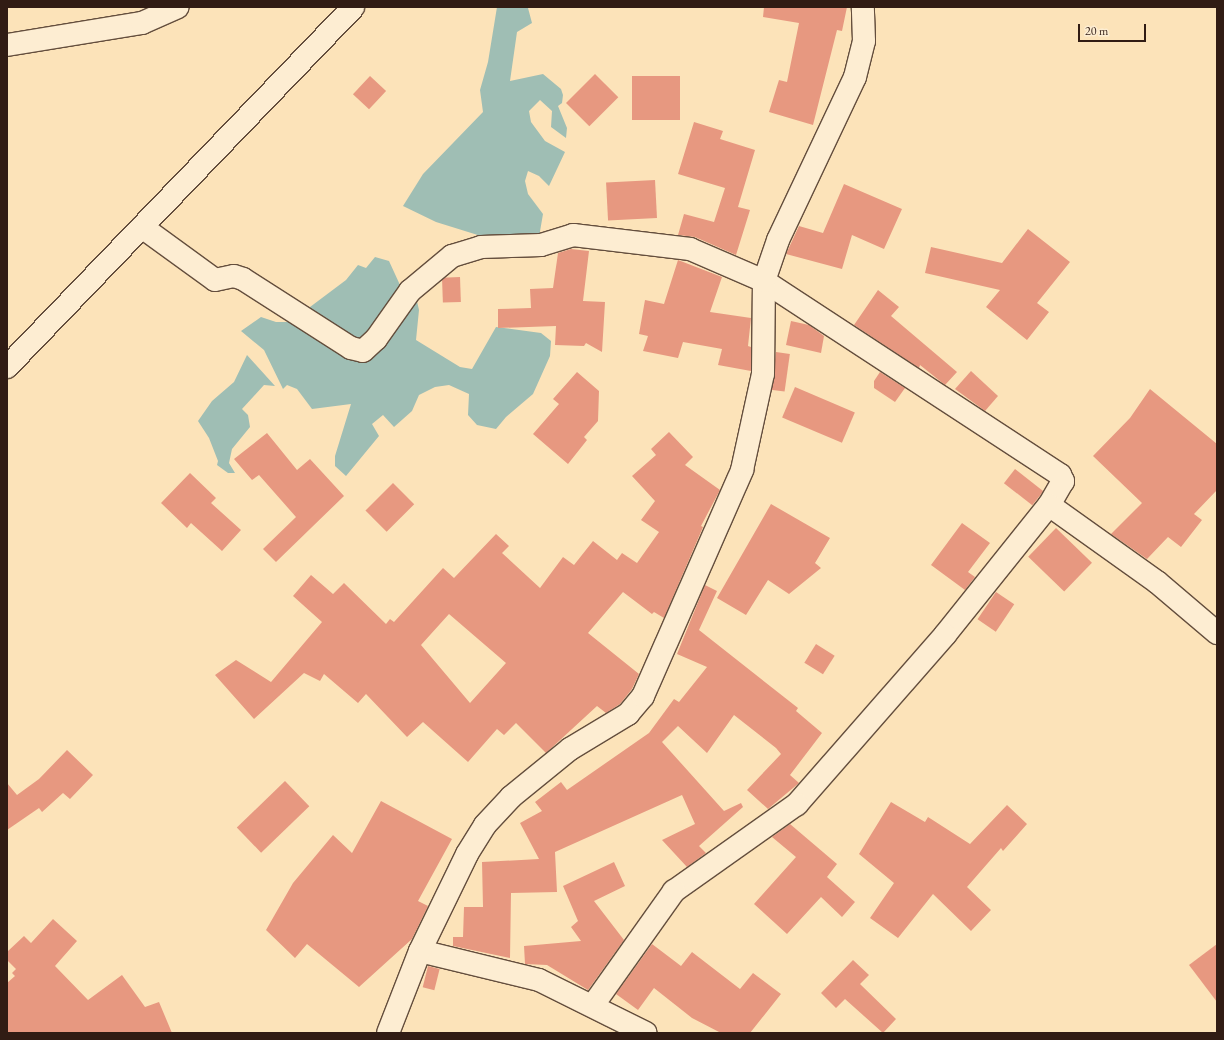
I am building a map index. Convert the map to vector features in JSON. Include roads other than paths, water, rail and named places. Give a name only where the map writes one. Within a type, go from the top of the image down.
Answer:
[{"type":"street","points":[[7,45],[142,23],[178,7]]},
{"type":"street","points":[[7,367],[354,7]]},
{"type":"street","points":[[388,1033],[420,952],[468,854],[486,825],[512,797],[570,749],[628,714],[642,696],[742,470],[762,374],[764,281],[778,240],[855,77],[864,41],[863,7]]},
{"type":"street","points":[[142,227],[216,280],[234,276],[243,279],[351,348],[363,351],[376,339],[410,291],[452,256],[481,247],[541,245],[573,234],[690,249],[764,281],[1060,475],[1063,481],[1049,505],[945,635],[797,804],[674,891],[593,1004]]},
{"type":"street","points":[[1049,505],[1158,582],[1217,633]]},
{"type":"street","points":[[420,952],[539,980],[593,1004],[646,1033]]},
{"type":"water","points":[[497,7],[528,8],[532,23],[517,32],[510,81],[543,74],[561,89],[563,95],[562,103],[558,106],[567,128],[566,138],[551,127],[552,111],[540,100],[529,111],[531,122],[545,141],[565,152],[549,186],[539,176],[528,171],[525,181],[528,194],[543,214],[538,243],[497,241],[436,222],[403,206],[423,174],[483,112],[480,90],[488,62]]},
{"type":"water","points":[[375,257],[389,261],[400,285],[416,297],[419,310],[416,340],[460,367],[472,369],[496,327],[541,333],[551,341],[550,356],[533,394],[506,417],[496,429],[477,425],[468,415],[469,394],[449,385],[435,387],[419,395],[412,411],[394,427],[383,415],[372,424],[379,436],[346,476],[335,466],[335,456],[351,404],[312,409],[297,389],[287,385],[283,389],[264,350],[241,331],[261,317],[276,322],[290,322],[346,280],[358,265],[366,268]]},
{"type":"water","points":[[247,355],[275,386],[264,385],[242,409],[248,415],[250,427],[232,449],[229,463],[235,473],[228,473],[217,465],[218,461],[209,438],[198,421],[212,401],[234,382]]}]
